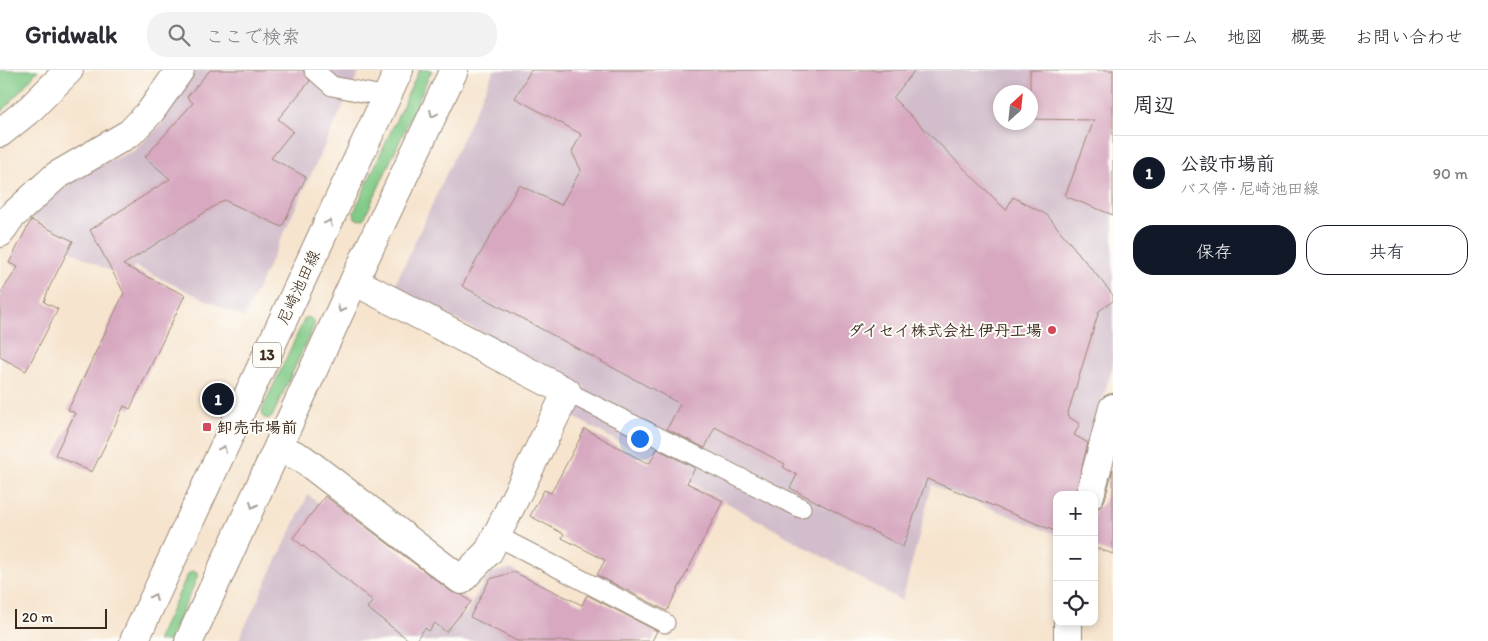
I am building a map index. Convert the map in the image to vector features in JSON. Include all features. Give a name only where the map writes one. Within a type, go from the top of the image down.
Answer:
[{"type":"main road","points":[[0,133],[31,108],[69,70]]},
{"type":"main road","points":[[0,233],[10,218],[56,176],[130,132],[152,111],[180,70]]},
{"type":"main road","name":"尼崎池田線","points":[[134,641],[399,70]]},
{"type":"main road","points":[[189,641],[354,281],[454,70]]},
{"type":"main road","points":[[279,447],[303,459],[461,580],[489,551],[567,392],[354,281]]},
{"type":"main road","points":[[1091,491],[1113,408]]},
{"type":"main road","points":[[1068,626],[1068,641]]},
{"type":"lane","points":[[314,70],[332,86],[387,97]]},
{"type":"lane","points":[[567,392],[800,508]]},
{"type":"lane","points":[[497,536],[665,623]]},
{"type":"shaded area","points":[[197,70],[360,70],[244,318],[134,266],[127,280],[69,250],[73,240],[30,217],[81,174],[135,150],[163,123],[183,86]]},
{"type":"shaded area","points":[[494,70],[1113,70],[1113,365],[1076,491],[1053,491],[1053,533],[932,485],[902,601],[572,416],[585,387],[394,287]]},
{"type":"shaded area","points":[[308,495],[464,616],[490,573],[511,569],[647,641],[238,641]]},
{"type":"green space","points":[[0,70],[38,70],[0,114]]},
{"type":"green space","points":[[419,70],[432,70],[364,219],[355,218],[354,212]]},
{"type":"green space","points":[[309,317],[315,323],[272,417],[268,419],[263,417],[262,410],[305,318]]},
{"type":"green space","points":[[192,571],[197,573],[197,578],[169,641],[157,641],[188,574]]},
{"type":"building","points":[[210,70],[303,70],[310,81],[278,119],[293,131],[271,158],[306,177],[282,227],[224,200],[123,265],[185,295],[130,409],[124,406],[92,472],[55,455],[75,413],[68,410],[124,293],[90,230],[170,179],[145,157],[193,103],[187,97]]},
{"type":"building","points":[[531,70],[915,70],[893,98],[1006,210],[1013,197],[1047,215],[1113,295],[1113,301],[1099,311],[1067,416],[1080,424],[1074,435],[1088,443],[1076,491],[1053,491],[1053,530],[927,479],[903,547],[790,488],[797,475],[783,467],[785,464],[715,427],[705,448],[667,429],[680,404],[462,286],[519,185],[561,205],[581,170],[572,152],[581,134],[515,98]]},
{"type":"building","points":[[1030,70],[1113,70],[1113,215],[1065,196],[1094,120],[1038,119],[1038,85],[1030,85]]},
{"type":"building","points":[[31,220],[73,241],[44,302],[58,309],[26,371],[0,357],[0,294],[18,267],[9,263]]},
{"type":"building","points":[[585,429],[645,462],[650,463],[657,449],[695,468],[687,483],[723,501],[667,611],[597,575],[605,560],[562,538],[564,534],[530,516],[544,490],[551,493]]},
{"type":"building","points":[[1113,469],[1113,554],[1098,548],[1098,508],[1105,499]]},
{"type":"building","points":[[325,496],[452,592],[462,595],[471,602],[446,632],[435,623],[429,631],[425,628],[415,641],[410,641],[367,608],[373,601],[293,538]]},
{"type":"building","points":[[514,572],[582,605],[587,595],[657,631],[652,641],[517,641],[470,617],[490,579]]},
{"type":"place","name":"ダイセイ株式会社 伊丹工場","points":[[1052,330]]},
{"type":"place","name":"公設市場前","points":[[218,399]]},
{"type":"place","name":"卸売市場前","points":[[207,427]]}]
